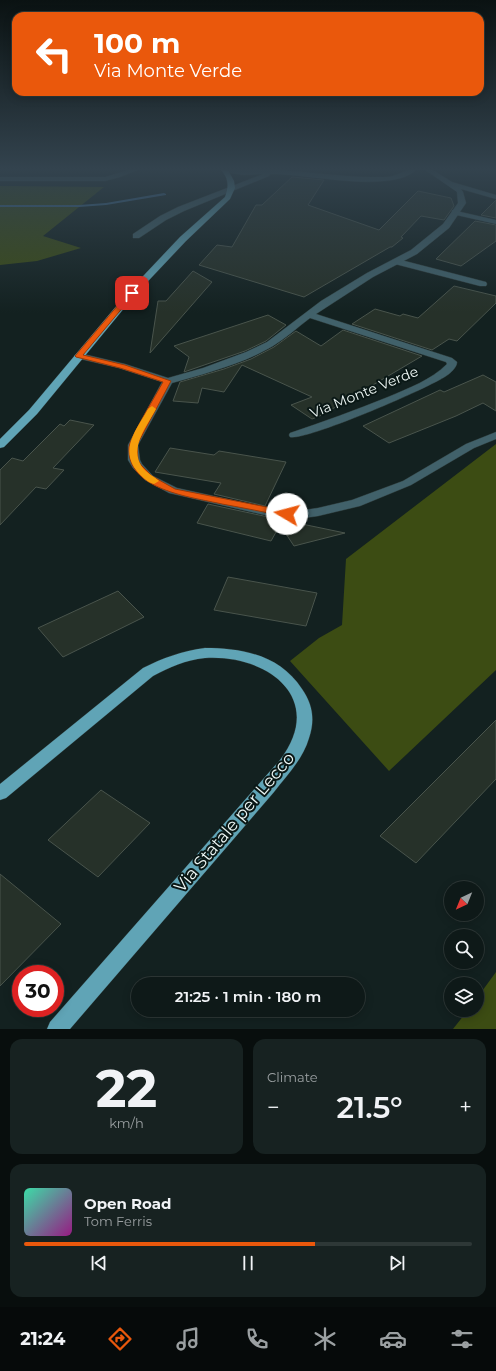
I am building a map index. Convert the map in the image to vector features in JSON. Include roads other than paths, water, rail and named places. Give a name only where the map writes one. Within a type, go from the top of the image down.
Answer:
[{"type":"main road","points":[[0,445],[33,412],[132,293],[183,239],[207,217]]},
{"type":"main road","name":"Via Statale per Lecco","points":[[0,793],[148,672],[172,660],[201,654],[229,653],[251,657],[276,669],[293,686],[304,705],[305,720],[301,740],[268,787],[57,1029]]},
{"type":"street","points":[[136,236],[165,217]]},
{"type":"street","points":[[79,356],[122,366],[168,381],[206,370],[270,344],[308,314],[370,275],[398,262],[414,252],[446,226],[452,217]]},
{"type":"street","points":[[476,217],[496,222]]},
{"type":"street","points":[[398,262],[483,284]]},
{"type":"street","name":"Via Monte Verde","points":[[294,436],[402,395],[446,372],[452,365],[452,362],[449,360],[308,314]]},
{"type":"street","points":[[168,381],[133,445],[134,460],[140,469],[158,484],[173,491],[273,512],[297,515],[318,512],[356,503],[407,483],[470,446],[496,435]]}]
